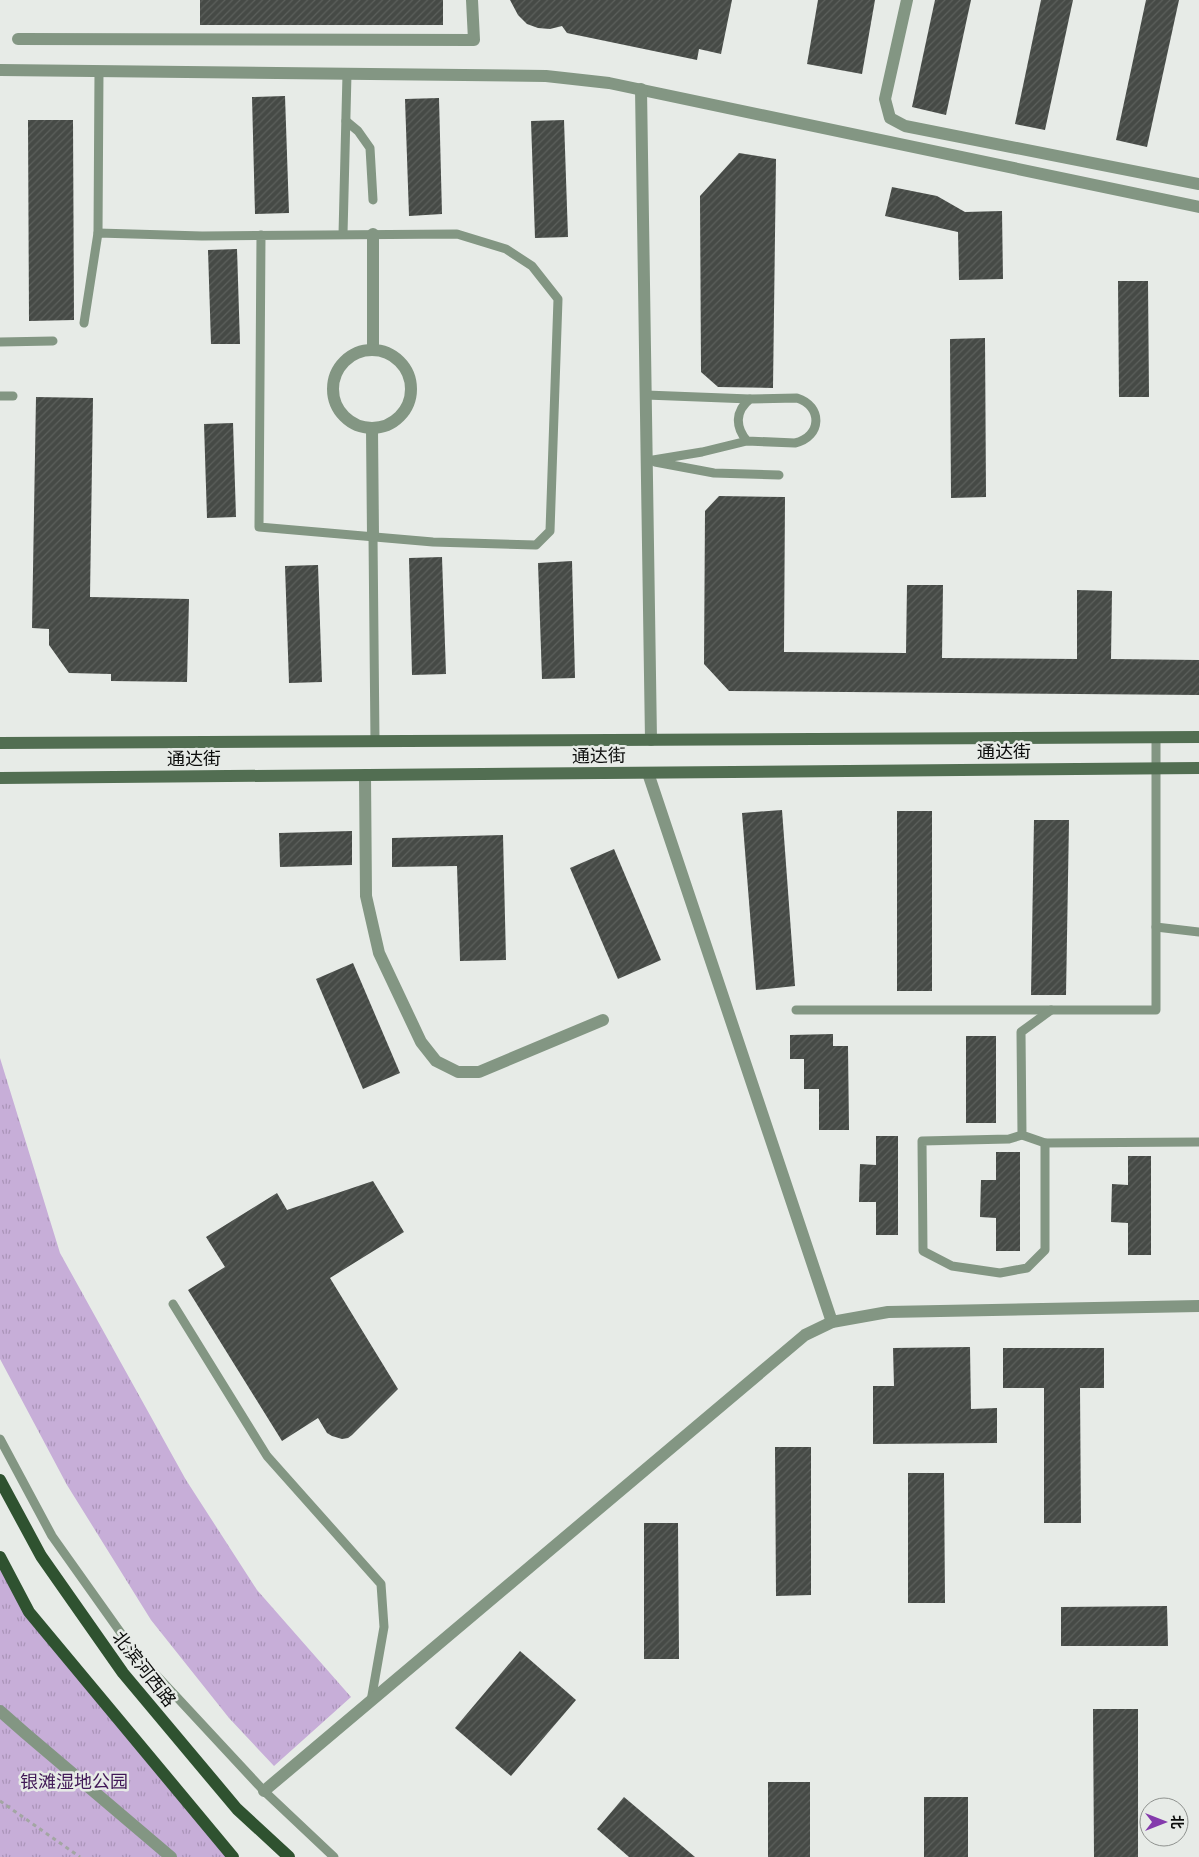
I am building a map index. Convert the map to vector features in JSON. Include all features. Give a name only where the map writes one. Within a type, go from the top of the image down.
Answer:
[{"type":"main road","name":"通达街","points":[[0,743],[1199,737]]},
{"type":"main road","name":"通达街","points":[[0,778],[1199,768]]},
{"type":"main road","name":"北滨河西路","points":[[0,1480],[41,1556],[123,1673],[237,1809],[289,1857]]},
{"type":"main road","points":[[0,1557],[29,1612],[233,1857]]},
{"type":"street","points":[[18,39],[474,40],[472,0]]},
{"type":"street","points":[[908,0],[885,99],[890,118],[905,126],[1199,184]]},
{"type":"street","points":[[0,70],[546,76],[610,83],[1199,207]]},
{"type":"street","points":[[641,89],[651,740]]},
{"type":"street","points":[[373,234],[373,350]]},
{"type":"street","points":[[373,350],[388,353],[401,362],[409,375],[412,390],[409,405],[400,418],[387,427],[372,429],[356,426],[344,417],[335,404],[332,389],[336,374],[345,361],[358,352],[373,350]]},
{"type":"street","points":[[372,429],[373,536]]},
{"type":"street","points":[[648,773],[832,1322]]},
{"type":"street","points":[[365,775],[366,896],[379,953],[421,1042],[436,1061],[458,1072],[479,1072],[603,1020]]},
{"type":"street","points":[[264,1792],[806,1335],[832,1322],[888,1312],[1199,1306]]},
{"type":"street","points":[[0,1710],[24,1733],[171,1857]]},
{"type":"lane","points":[[84,324],[98,233],[100,71]]},
{"type":"lane","points":[[343,234],[347,74]]},
{"type":"lane","points":[[346,121],[358,131],[370,148],[373,200]]},
{"type":"lane","points":[[98,233],[202,236],[261,235],[343,234],[457,234],[506,249],[532,266],[558,299],[550,531],[536,545],[434,542],[259,527],[261,235]]},
{"type":"lane","points":[[0,342],[53,341]]},
{"type":"lane","points":[[646,395],[750,399],[797,398],[804,400],[813,410],[816,423],[809,437],[796,443],[747,441],[702,452],[647,461]]},
{"type":"lane","points":[[0,396],[13,396]]},
{"type":"lane","points":[[747,441],[738,428],[738,420],[741,408],[750,399]]},
{"type":"lane","points":[[647,461],[714,473],[779,475]]},
{"type":"lane","points":[[373,536],[375,742]]},
{"type":"lane","points":[[796,1010],[1156,1010],[1156,737]]},
{"type":"lane","points":[[1156,927],[1199,932]]},
{"type":"lane","points":[[1022,1135],[1021,1032],[1051,1010]]},
{"type":"lane","points":[[1045,1142],[1045,1250],[1027,1268],[1000,1273],[952,1266],[923,1251],[922,1141],[1009,1139],[1022,1135],[1045,1142],[1199,1142]]},
{"type":"lane","points":[[173,1304],[267,1456],[381,1584],[384,1626],[371,1702]]},
{"type":"lane","points":[[0,1439],[52,1536],[132,1650],[264,1792],[334,1857]]},
{"type":"path","points":[[0,1801],[80,1857]]},
{"type":"green space","points":[[0,1058],[60,1253],[186,1480],[257,1590],[351,1697],[274,1766],[229,1718],[151,1620],[67,1485],[0,1359]]},
{"type":"green space","name":"银滩湿地公园","points":[[0,1563],[29,1612],[233,1857],[0,1857]]},
{"type":"building","points":[[200,0],[443,0],[443,25],[200,25]]},
{"type":"building","points":[[510,0],[732,0],[721,54],[699,49],[697,60],[567,33],[562,26],[550,29],[538,28],[527,24],[518,15]]},
{"type":"building","points":[[818,0],[875,0],[862,74],[807,64]]},
{"type":"building","points":[[935,0],[971,0],[946,115],[912,107]]},
{"type":"building","points":[[1041,0],[1073,0],[1045,130],[1015,124]]},
{"type":"building","points":[[1146,0],[1179,0],[1147,147],[1116,140]]},
{"type":"building","points":[[285,96],[289,213],[255,214],[252,97]]},
{"type":"building","points":[[439,98],[442,214],[409,216],[405,99]]},
{"type":"building","points":[[28,120],[73,120],[74,320],[29,321]]},
{"type":"building","points":[[564,120],[568,237],[535,238],[531,121]]},
{"type":"building","points":[[739,153],[776,159],[773,388],[718,387],[701,372],[700,196]]},
{"type":"building","points":[[892,187],[937,196],[965,212],[1002,211],[1003,279],[959,280],[958,232],[885,216]]},
{"type":"building","points":[[237,249],[240,344],[211,344],[208,250]]},
{"type":"building","points":[[1118,281],[1148,281],[1149,397],[1119,397]]},
{"type":"building","points":[[985,338],[986,497],[951,498],[950,339]]},
{"type":"building","points":[[36,397],[93,398],[90,597],[189,599],[187,682],[111,681],[111,674],[69,673],[49,645],[49,629],[32,628]]},
{"type":"building","points":[[233,423],[236,517],[207,518],[204,424]]},
{"type":"building","points":[[719,496],[785,497],[784,652],[906,653],[907,585],[943,585],[942,658],[1077,659],[1077,590],[1112,591],[1111,659],[1199,660],[1199,695],[729,691],[704,664],[705,511]]},
{"type":"building","points":[[442,557],[446,674],[412,675],[409,558]]},
{"type":"building","points":[[572,561],[575,678],[542,679],[538,563]]},
{"type":"building","points":[[318,565],[322,682],[289,683],[285,566]]},
{"type":"building","points":[[782,810],[795,986],[756,990],[742,813]]},
{"type":"building","points":[[897,811],[932,811],[932,991],[897,991]]},
{"type":"building","points":[[1034,820],[1069,820],[1066,995],[1031,995]]},
{"type":"building","points":[[352,831],[352,865],[280,867],[279,833]]},
{"type":"building","points":[[503,835],[506,960],[460,961],[457,866],[392,867],[392,838]]},
{"type":"building","points":[[614,849],[661,960],[618,979],[570,868]]},
{"type":"building","points":[[353,963],[400,1073],[363,1089],[316,979]]},
{"type":"building","points":[[833,1034],[833,1046],[848,1046],[849,1130],[819,1130],[819,1089],[804,1089],[804,1059],[790,1059],[790,1035]]},
{"type":"building","points":[[966,1036],[996,1036],[996,1123],[966,1123]]},
{"type":"building","points":[[876,1136],[898,1136],[898,1235],[876,1235],[876,1202],[859,1202],[860,1164],[876,1165]]},
{"type":"building","points":[[996,1152],[1020,1152],[1020,1251],[996,1251],[996,1218],[980,1217],[981,1180],[996,1180]]},
{"type":"building","points":[[1128,1156],[1151,1156],[1151,1255],[1128,1255],[1128,1223],[1111,1222],[1112,1184],[1128,1185]]},
{"type":"building","points":[[373,1181],[404,1232],[330,1278],[398,1389],[348,1438],[342,1439],[327,1433],[318,1418],[282,1441],[188,1290],[225,1267],[206,1237],[277,1193],[287,1210]]},
{"type":"building","points":[[970,1347],[971,1409],[997,1408],[997,1443],[873,1444],[873,1386],[894,1386],[893,1348]]},
{"type":"building","points":[[1003,1348],[1104,1348],[1104,1388],[1080,1388],[1081,1523],[1044,1523],[1044,1388],[1003,1388]]},
{"type":"building","points":[[775,1447],[811,1447],[811,1595],[776,1596]]},
{"type":"building","points":[[908,1473],[944,1473],[945,1603],[908,1603]]},
{"type":"building","points":[[644,1523],[678,1523],[679,1659],[644,1659]]},
{"type":"building","points":[[1167,1606],[1168,1646],[1061,1646],[1061,1607]]},
{"type":"building","points":[[520,1651],[576,1700],[511,1776],[455,1728]]},
{"type":"building","points":[[1093,1709],[1138,1709],[1138,1857],[1094,1857]]},
{"type":"building","points":[[768,1782],[810,1782],[810,1857],[768,1857]]},
{"type":"building","points":[[624,1797],[695,1857],[629,1857],[597,1829]]},
{"type":"building","points":[[924,1797],[968,1797],[968,1857],[924,1857]]}]
